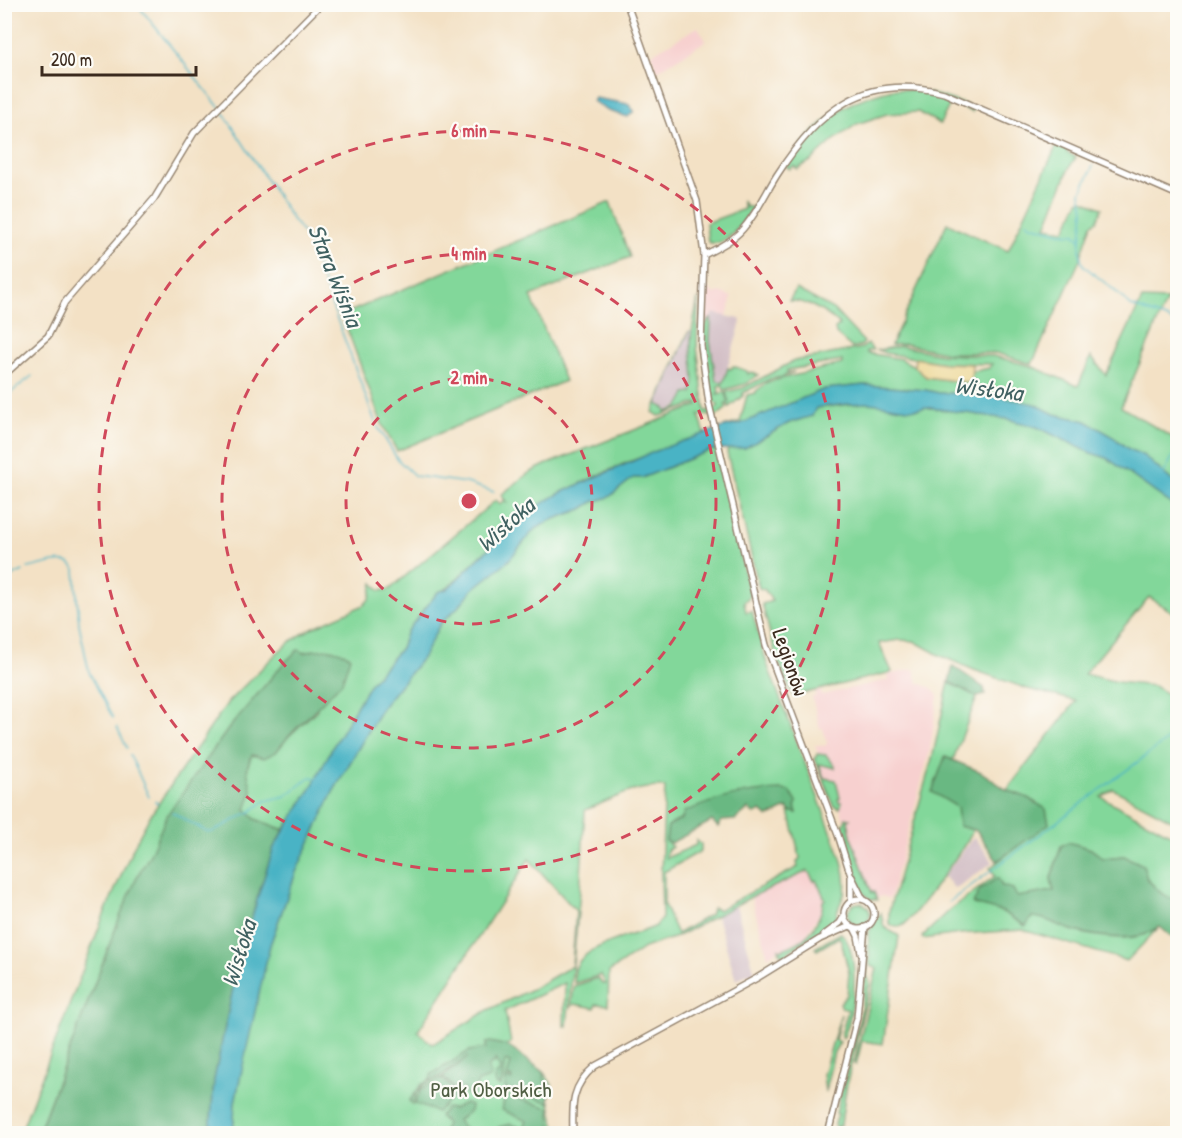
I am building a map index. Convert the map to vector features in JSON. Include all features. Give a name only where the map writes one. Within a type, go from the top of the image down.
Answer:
[{"type":"street","points":[[4,375],[48,336],[65,302],[163,187],[194,133],[321,4]]},
{"type":"street","name":"Legionów","points":[[627,4],[693,188],[701,219],[704,255],[701,346],[709,404],[755,602],[771,658],[838,835],[850,873],[863,899]]},
{"type":"street","points":[[704,255],[726,244],[744,227],[784,165],[812,128],[830,112],[851,99],[889,87],[916,87],[944,93],[1178,195]]},
{"type":"street","name":"Legionów","points":[[850,873],[851,901]]},
{"type":"street","points":[[573,1134],[574,1095],[582,1078],[596,1066],[759,977],[820,939],[840,922],[851,901],[863,899],[870,904],[874,913],[872,922],[865,927],[852,927],[820,939]]},
{"type":"street","points":[[844,916],[858,936],[862,961]]},
{"type":"street","points":[[828,1134],[857,1018],[865,927]]},
{"type":"shaded area","points":[[698,27],[706,41],[657,71],[651,54]]},
{"type":"shaded area","points":[[706,286],[714,294],[720,292],[732,297],[727,316],[712,313],[711,319],[705,324]]},
{"type":"shaded area","points":[[712,313],[740,319],[741,322],[723,383],[715,380],[711,355]]},
{"type":"shaded area","points":[[689,331],[692,331],[698,398],[665,412],[654,410]]},
{"type":"shaded area","points":[[914,669],[918,683],[932,688],[938,696],[930,750],[890,899],[882,896],[873,900],[862,892],[843,828],[844,820],[840,808],[834,806],[815,759],[818,753],[815,745],[825,746],[827,743],[823,728],[820,729],[812,697],[816,696],[815,692],[820,691],[822,695],[888,680],[887,675]]},
{"type":"shaded area","points":[[974,836],[993,862],[955,889],[944,876]]},
{"type":"shaded area","points":[[808,871],[813,881],[816,880],[826,899],[823,901],[822,910],[804,938],[779,949],[768,957],[751,897]]},
{"type":"shaded area","points":[[736,906],[755,973],[750,975],[749,973],[736,980],[717,916]]},
{"type":"green space","points":[[893,89],[935,94],[974,108],[972,112],[951,102],[940,124],[918,112],[887,114],[857,124],[811,161],[797,169],[794,166],[790,169],[786,166],[808,137],[831,116],[858,100]]},
{"type":"green space","points":[[1057,145],[1067,149],[1067,153],[1076,157],[1069,168],[1046,227],[1065,230],[1079,201],[1083,200],[1102,208],[1097,221],[1092,224],[1079,262],[1032,364],[996,353],[948,353],[905,344],[891,345],[947,223],[1008,251]]},
{"type":"green space","points":[[742,201],[746,207],[753,207],[740,226],[722,242],[708,242],[706,223],[744,209]]},
{"type":"green space","points":[[610,202],[630,257],[531,296],[565,381],[397,451],[382,424],[342,315]]},
{"type":"green space","points":[[796,289],[833,309],[864,342],[862,345],[852,348],[836,334],[835,329],[839,326],[838,322],[821,311],[803,302],[789,301]]},
{"type":"green space","points":[[698,299],[697,347],[706,411],[717,408],[718,405],[714,402],[703,347],[705,327],[711,319],[710,341],[716,380],[723,383],[728,368],[731,369],[733,366],[747,371],[748,374],[750,372],[758,375],[745,384],[724,390],[722,385],[718,386],[719,392],[716,395],[725,392],[729,403],[726,392],[743,388],[794,361],[862,348],[868,344],[873,350],[867,353],[901,359],[914,366],[926,377],[971,383],[971,372],[989,368],[992,364],[944,363],[878,350],[901,346],[941,354],[993,356],[1031,366],[1078,386],[1091,357],[1106,375],[1142,299],[1167,300],[1121,407],[1177,440],[1177,485],[1144,456],[1127,448],[1086,421],[1054,414],[1035,404],[963,393],[939,393],[865,385],[825,389],[740,424],[720,428],[740,422],[747,395],[756,393],[768,382],[842,364],[842,361],[787,370],[787,373],[794,372],[770,379],[743,393],[743,396],[729,407],[725,404],[727,408],[717,416],[699,415],[705,434],[623,464],[541,504],[505,533],[446,589],[438,592],[407,631],[401,648],[369,685],[310,790],[284,830],[255,819],[246,809],[252,791],[248,765],[252,755],[276,752],[288,737],[317,710],[313,650],[303,653],[299,649],[283,664],[229,728],[167,815],[120,917],[38,1133],[20,1134],[103,917],[134,846],[150,816],[228,702],[291,641],[312,628],[364,605],[370,598],[373,583],[380,591],[390,589],[496,500],[500,504],[504,500],[508,504],[501,495],[529,473],[698,405],[697,403],[659,416],[653,412],[689,331],[657,404],[665,408],[666,412],[678,408],[686,394],[692,393],[694,381],[691,341]]},
{"type":"green space","points":[[863,403],[904,408],[925,407],[1007,419],[1037,427],[1091,453],[1107,458],[1177,508],[1177,615],[1149,597],[1084,674],[1118,682],[1154,686],[1177,700],[1177,823],[1113,789],[1101,797],[1177,838],[1177,901],[1162,894],[1147,879],[1143,865],[1124,856],[1103,858],[1091,849],[1068,842],[1061,846],[1051,878],[1054,891],[1017,897],[1002,886],[997,878],[973,903],[1003,912],[1025,926],[1032,917],[1037,917],[1071,930],[1103,937],[1134,937],[1160,926],[1127,961],[1023,930],[923,939],[922,937],[950,910],[995,876],[990,868],[1025,840],[1028,798],[1007,790],[1076,701],[1028,689],[974,670],[914,641],[900,640],[879,643],[892,672],[793,696],[776,656],[762,604],[772,601],[765,590],[759,588],[727,453],[728,448],[745,448],[789,423],[812,416],[816,408]]},
{"type":"green space","name":"Park Oborskich","points":[[716,450],[750,596],[744,602],[746,612],[752,611],[767,664],[843,866],[845,891],[836,919],[781,955],[779,949],[792,945],[807,936],[814,927],[825,899],[816,880],[814,881],[808,871],[751,897],[676,937],[644,948],[609,972],[608,1005],[596,1004],[595,1008],[575,1004],[571,1007],[574,986],[598,978],[602,984],[606,984],[601,975],[575,983],[575,970],[581,960],[591,951],[604,945],[656,926],[662,918],[661,873],[665,787],[653,787],[624,794],[585,810],[580,891],[567,1026],[564,1026],[565,983],[505,1011],[511,1043],[506,1045],[543,1071],[552,1085],[549,1098],[556,1133],[233,1134],[235,1102],[270,945],[296,872],[333,792],[383,706],[423,657],[440,624],[473,589],[508,561],[534,530],[549,521],[609,497],[633,478],[642,478]],"holes":[[[796,801],[797,813],[789,811],[800,858],[797,862],[798,867],[718,910],[713,908],[711,914],[677,934],[664,905],[664,872],[701,851],[701,844],[696,840],[696,845],[666,858],[667,850],[672,847],[666,841],[668,826],[682,819]],[[529,859],[576,911],[572,966],[534,988],[486,1011],[433,1044],[429,1042],[418,1031]]]},
{"type":"green space","points":[[299,649],[303,653],[321,649],[333,650],[350,657],[342,682],[276,752],[264,758],[252,755],[248,766],[247,773],[251,791],[246,809],[255,819],[284,830],[274,847],[234,983],[214,1080],[210,1133],[38,1134],[120,917],[167,815],[229,728],[283,664]]},
{"type":"green space","points":[[953,666],[984,688],[985,695],[977,697],[949,682]]},
{"type":"green space","points":[[949,682],[977,697],[953,760],[945,757],[958,807],[959,826],[973,830],[917,910],[902,926],[896,927],[889,924],[889,911],[933,755]]},
{"type":"green space","points":[[817,754],[826,755],[835,766],[835,768],[819,764],[824,778],[836,780],[840,798],[838,799],[842,802],[840,808],[834,806],[815,759]]},
{"type":"green space","points":[[945,757],[981,772],[1007,790],[1028,798],[1046,809],[1049,824],[997,861],[977,831],[959,826],[957,807],[932,792]]},
{"type":"green space","points":[[789,791],[797,802],[795,807],[797,813],[787,808],[768,817],[761,811],[755,814],[748,809],[735,820],[721,821],[718,827],[712,821],[671,843],[666,841],[668,826],[682,819],[684,812],[731,796]]},
{"type":"green space","points":[[846,818],[850,819],[848,821],[852,840],[872,893],[874,892],[877,900],[870,899],[862,892],[843,825]]},
{"type":"green space","points":[[1068,842],[1091,849],[1103,858],[1124,856],[1143,865],[1147,879],[1162,894],[1177,901],[1177,934],[1173,938],[1160,927],[1134,937],[1092,935],[1037,917],[1032,917],[1026,926],[1003,912],[973,904],[980,890],[998,878],[1002,886],[1013,889],[1017,897],[1054,891],[1051,879],[1061,846]]},
{"type":"green space","points":[[859,903],[867,906],[870,914],[867,922],[859,925],[851,922],[848,914],[851,906]]},
{"type":"green space","points":[[881,913],[884,927],[899,936],[883,1044],[862,1041],[856,1065],[854,1064],[877,968],[870,966],[868,933]]},
{"type":"green space","points":[[841,933],[847,942],[854,969],[851,1015],[843,1038],[841,1035],[848,1010],[842,1008],[840,1003],[847,995],[849,973],[841,940],[839,937],[817,950],[815,948]]},
{"type":"green space","points":[[866,946],[867,975],[870,983],[849,1072],[841,1125],[836,1130],[838,1114],[836,1113],[860,1016],[865,979]]},
{"type":"green space","points":[[841,1014],[835,1040],[840,1042],[834,1052],[825,1092],[823,1074]]},
{"type":"green space","points":[[486,1043],[508,1046],[543,1072],[550,1103],[505,1089],[506,1078],[511,1080],[512,1078],[507,1076],[511,1063],[505,1061],[501,1087],[495,1084],[495,1075],[499,1073],[500,1068],[495,1060],[494,1064],[488,1068],[490,1078],[478,1082],[473,1096],[465,1094],[464,1089],[460,1087],[455,1089],[443,1077],[468,1057],[441,1076],[424,1084],[417,1092],[413,1104],[409,1101],[421,1085],[431,1079],[431,1075],[469,1051],[486,1048]]},
{"type":"green space","points":[[442,1078],[454,1090],[454,1097],[437,1112],[415,1104],[421,1089]]},
{"type":"green space","points":[[505,1095],[550,1108],[551,1133],[495,1133],[499,1127],[511,1124],[523,1128],[527,1121],[502,1110]]},
{"type":"green space","points":[[465,1103],[471,1106],[470,1111],[458,1120],[463,1128],[475,1133],[443,1133],[446,1123],[439,1116],[447,1108],[453,1109]]},
{"type":"sand","points":[[915,358],[944,363],[972,364],[971,383],[926,377],[914,366]]},
{"type":"water","points":[[595,98],[628,104],[634,111],[628,117],[608,111],[593,101]]},
{"type":"water","points":[[865,385],[939,393],[985,394],[1035,404],[1054,414],[1086,421],[1127,448],[1144,456],[1177,485],[1177,508],[1107,458],[1091,453],[1037,427],[1007,419],[925,407],[904,409],[864,403],[816,408],[812,416],[789,423],[745,448],[711,450],[642,478],[633,478],[609,497],[549,521],[534,530],[508,561],[473,589],[440,624],[423,657],[383,706],[333,792],[296,872],[270,945],[235,1102],[233,1133],[210,1134],[214,1080],[234,983],[274,847],[310,790],[369,685],[401,648],[407,631],[438,592],[447,589],[505,533],[541,504],[562,492],[658,450],[720,428],[740,424],[825,389]]},
{"type":"waterway","name":"Stara Wiśnia","points":[[137,4],[223,112],[292,219],[307,238],[376,424],[398,460],[415,476],[467,483],[494,492]]},
{"type":"waterway","points":[[1093,166],[1081,192],[1084,211],[1080,248],[1084,266],[1131,306],[1168,319],[1178,325]]},
{"type":"waterway","points":[[1027,222],[1060,233],[1075,234],[1081,240]]},
{"type":"waterway","points":[[4,398],[32,376]]},
{"type":"waterway","points":[[1163,475],[1175,452]]},
{"type":"waterway","points":[[28,568],[47,563],[67,562],[75,569],[79,624],[89,672],[113,718]]},
{"type":"waterway","points":[[4,580],[23,571]]},
{"type":"waterway","points":[[117,727],[127,748]]},
{"type":"waterway","points":[[949,902],[1178,732]]},
{"type":"waterway","points":[[130,755],[149,797]]},
{"type":"waterway","points":[[172,812],[207,832],[212,832],[250,812],[265,801],[286,796],[310,777],[317,778]]},
{"type":"water label","name":"Wisłoka","points":[[989,388]]},
{"type":"water label","name":"Wisłoka","points":[[505,524]]},
{"type":"water label","name":"Wisłoka","points":[[238,953]]}]
